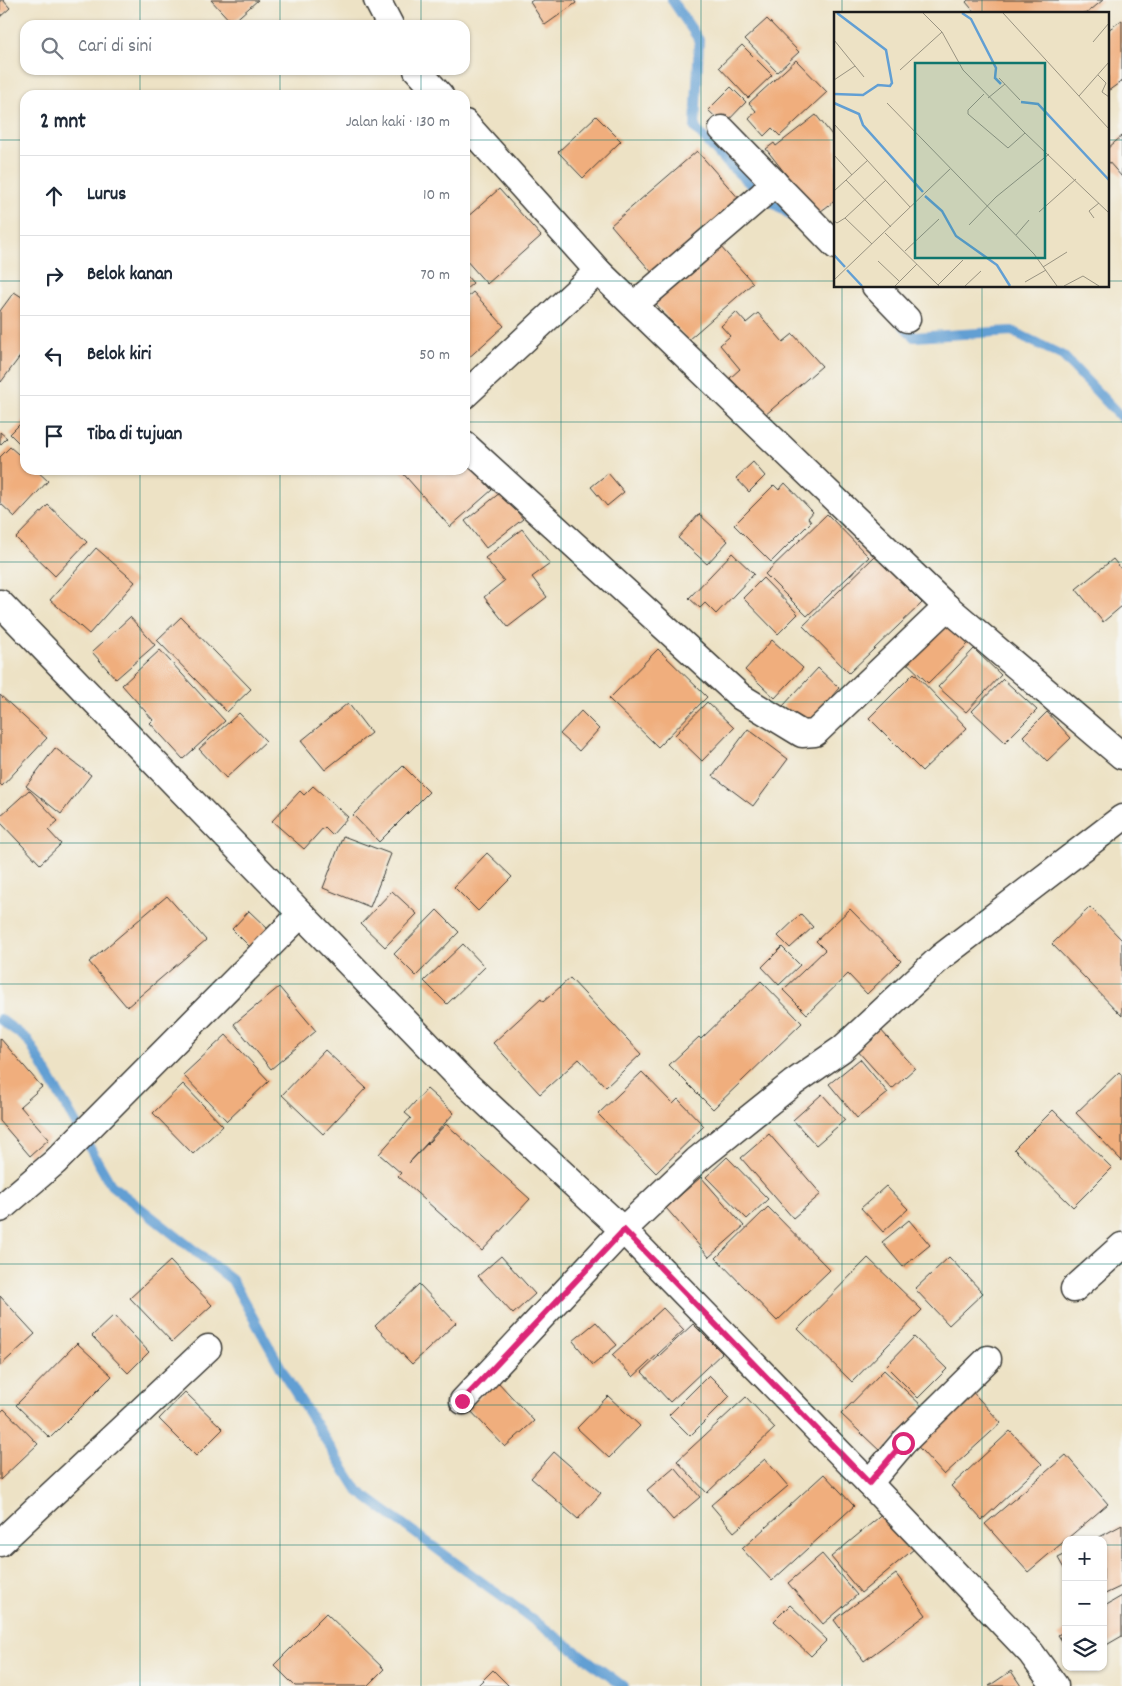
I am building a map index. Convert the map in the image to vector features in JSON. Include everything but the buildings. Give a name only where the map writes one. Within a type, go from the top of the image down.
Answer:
[{"type":"street","points":[[377,0],[387,20]]},
{"type":"street","points":[[422,75],[435,90]]},
{"type":"street","points":[[470,129],[598,270],[634,305],[948,607],[1122,756]]},
{"type":"street","points":[[722,129],[834,244]]},
{"type":"street","points":[[634,305],[762,195],[774,182]]},
{"type":"street","points":[[470,390],[598,270]]},
{"type":"street","points":[[877,288],[907,319]]},
{"type":"street","points":[[470,450],[741,697],[802,734],[815,733],[948,607]]},
{"type":"street","points":[[0,603],[464,1082],[624,1230],[1031,1653],[1055,1686]]},
{"type":"street","points":[[462,1401],[624,1230],[697,1160],[793,1083],[842,1049],[941,957],[1122,818]]},
{"type":"street","points":[[0,1209],[55,1162],[301,914]]},
{"type":"street","points":[[1074,1289],[1122,1246]]},
{"type":"street","points":[[0,1543],[208,1348]]},
{"type":"street","points":[[869,1483],[903,1443],[988,1358]]},
{"type":"waterway","points":[[672,0],[699,40],[695,128],[721,157],[762,195],[793,217]]},
{"type":"waterway","points":[[900,322],[914,337],[1012,331],[1063,356],[1122,418]]},
{"type":"waterway","points":[[0,1019],[28,1040],[111,1185],[232,1280],[290,1384],[358,1491],[623,1686]]},
{"type":"route","points":[[462,1401],[624,1230],[869,1483],[903,1443]]}]
